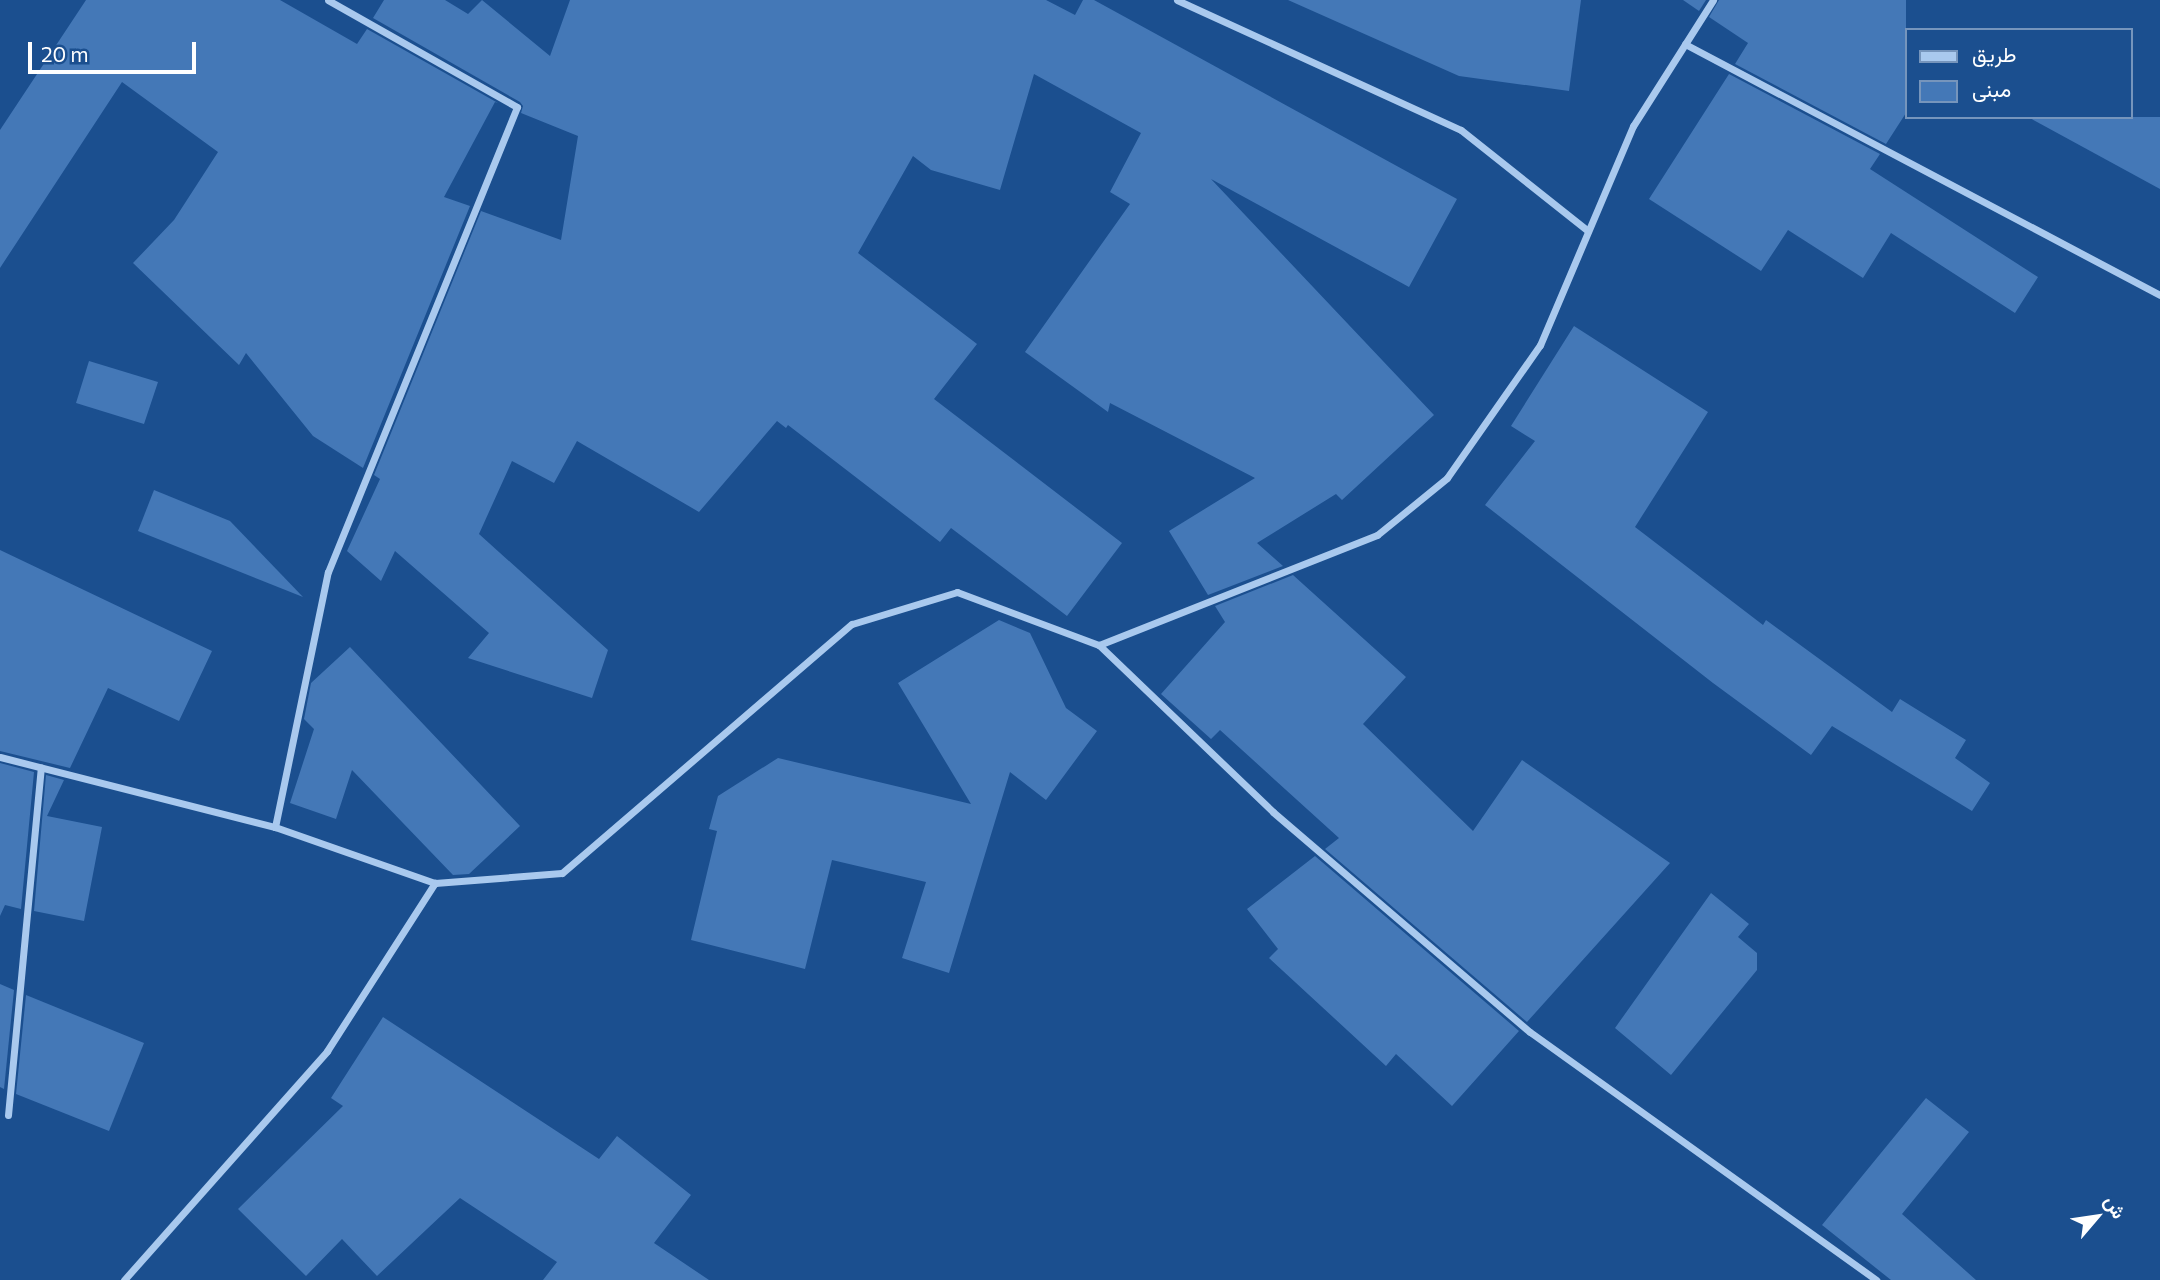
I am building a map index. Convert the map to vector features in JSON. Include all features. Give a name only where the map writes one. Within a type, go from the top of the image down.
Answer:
[{"type":"street","points":[[275,827],[328,572],[517,107],[328,0]]},
{"type":"street","points":[[1177,0],[1461,130],[1588,231]]},
{"type":"street","points":[[1099,645],[1377,535],[1447,478],[1540,345],[1633,126],[1713,0]]},
{"type":"street","points":[[1685,44],[2160,295]]},
{"type":"street","points":[[0,757],[275,827],[435,883],[562,873],[852,624],[957,592],[1099,645],[1273,812],[1530,1032],[1876,1280]]},
{"type":"street","points":[[8,1115],[41,768]]},
{"type":"street","points":[[124,1280],[327,1052],[435,883]]},
{"type":"building","points":[[86,0],[280,0],[357,44],[367,29],[498,103],[495,102],[444,197],[470,206],[363,468],[313,436],[246,353],[239,365],[133,263],[174,220],[218,152],[122,82],[0,268],[0,130]]},
{"type":"building","points":[[384,0],[445,0],[468,14],[482,0],[550,56],[570,0],[1046,0],[1075,15],[1083,0],[1094,0],[1457,199],[1409,287],[1211,179],[1434,415],[1342,500],[1336,494],[1257,543],[1283,566],[1208,595],[1169,531],[1255,478],[1110,403],[1108,412],[1025,352],[1130,204],[1110,192],[1141,133],[1034,74],[1000,190],[931,170],[913,156],[858,253],[977,344],[934,399],[1122,543],[1067,616],[951,528],[940,542],[788,425],[786,428],[777,421],[699,512],[577,441],[554,483],[512,461],[479,534],[608,650],[592,698],[468,658],[489,633],[395,551],[381,581],[347,551],[380,479],[374,475],[481,211],[561,240],[578,136],[521,113],[523,106],[520,102],[373,18]]},
{"type":"building","points":[[1288,0],[1581,0],[1569,91],[1459,76]]},
{"type":"building","points":[[1683,0],[1706,0],[1699,11]]},
{"type":"building","points":[[1719,0],[1906,0],[1904,116],[1886,144],[1735,64],[1748,43],[1709,17]]},
{"type":"building","points":[[1729,74],[1880,154],[1870,169],[2038,277],[2015,313],[1891,233],[1863,278],[1788,230],[1761,271],[1649,199]]},
{"type":"building","points":[[2160,117],[2160,189],[2032,119]]},
{"type":"building","points":[[1574,326],[1708,412],[1635,527],[1763,625],[1766,620],[1892,712],[1900,699],[1966,740],[1955,758],[1990,783],[1972,811],[1832,726],[1811,755],[1713,683],[1485,505],[1535,441],[1511,426]]},
{"type":"building","points":[[89,361],[158,382],[144,424],[76,403]]},
{"type":"building","points":[[154,490],[230,521],[303,597],[138,531]]},
{"type":"building","points":[[0,550],[212,651],[179,721],[108,688],[70,768],[0,751]]},
{"type":"building","points":[[1293,575],[1406,677],[1363,724],[1473,831],[1522,760],[1670,863],[1527,1022],[1325,849],[1339,838],[1220,730],[1211,739],[1161,694],[1225,622],[1215,606]]},
{"type":"building","points":[[999,620],[1030,633],[1066,708],[1097,731],[1046,800],[1010,772],[949,973],[902,958],[926,882],[832,860],[805,969],[691,940],[717,831],[709,829],[718,796],[778,758],[971,804],[898,683]]},
{"type":"building","points":[[350,647],[520,826],[469,874],[453,875],[352,770],[336,819],[290,803],[314,729],[304,719],[311,683]]},
{"type":"building","points":[[0,763],[34,772],[21,909],[5,905],[0,916]]},
{"type":"building","points":[[46,775],[64,780],[47,816],[102,827],[84,921],[34,911]]},
{"type":"building","points":[[1315,856],[1519,1031],[1452,1106],[1396,1054],[1386,1066],[1269,958],[1278,949],[1247,909]]},
{"type":"building","points":[[1711,893],[1749,924],[1738,937],[1757,953],[1757,970],[1671,1075],[1615,1028]]},
{"type":"building","points":[[0,984],[14,990],[4,1089],[0,1087]]},
{"type":"building","points":[[26,995],[144,1043],[109,1131],[16,1094]]},
{"type":"building","points":[[383,1017],[599,1159],[617,1136],[691,1195],[654,1243],[709,1280],[543,1280],[557,1262],[460,1198],[377,1276],[342,1239],[306,1276],[238,1209],[343,1106],[331,1098]]},
{"type":"building","points":[[1926,1098],[1969,1132],[1902,1214],[1976,1280],[1891,1280],[1822,1225]]}]
